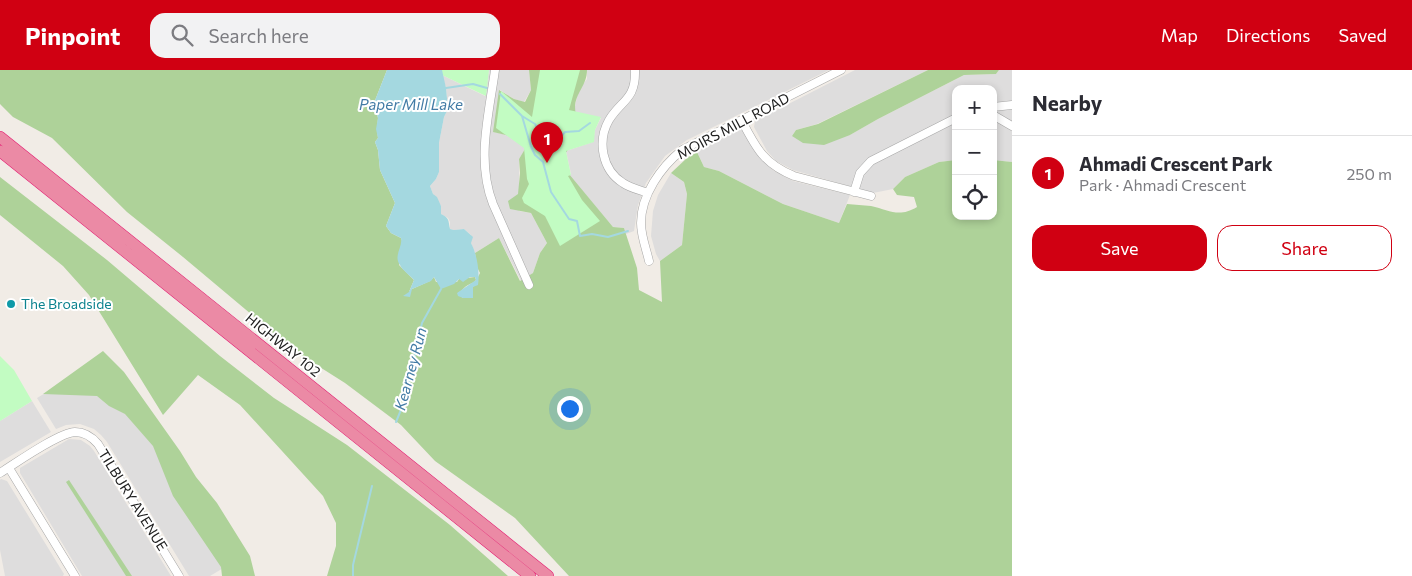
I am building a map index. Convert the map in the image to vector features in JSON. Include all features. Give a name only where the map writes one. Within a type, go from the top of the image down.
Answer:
[{"type":"highway","name":"HIGHWAY 102","points":[[0,137],[548,576]]},
{"type":"highway","name":"HIGHWAY 102","points":[[0,151],[530,576]]},
{"type":"street","points":[[495,70],[484,153],[484,176],[493,204],[530,286]]},
{"type":"street","points":[[635,70],[635,80],[631,94],[607,125],[603,136],[603,151],[606,163],[616,178],[624,184],[648,194]]},
{"type":"street","name":"MOIRS MILL ROAD","points":[[650,261],[643,240],[641,221],[648,194],[668,162],[682,150],[841,70]]},
{"type":"street","points":[[997,107],[1012,105]]},
{"type":"street","points":[[997,117],[1012,126]]},
{"type":"street","points":[[854,192],[860,174],[871,161],[952,120]]},
{"type":"street","points":[[742,121],[757,149],[773,166],[794,176],[871,196]]},
{"type":"street","name":"TILBURY AVENUE","points":[[0,473],[65,434],[75,432],[90,437],[98,444],[179,576]]},
{"type":"street","points":[[9,468],[75,576]]},
{"type":"shaded area","points":[[489,70],[529,70],[531,90],[524,102],[514,99],[500,90],[494,132],[520,138],[525,150],[519,159],[519,211],[531,213],[547,243],[540,253],[533,273],[521,281],[499,238],[475,253],[471,243],[471,235],[464,229],[450,229],[450,222],[448,218],[441,214],[441,206],[430,186],[439,172],[439,143],[444,117],[448,109],[446,88],[442,75],[485,96]]},
{"type":"shaded area","points":[[587,70],[829,70],[687,140],[665,156],[646,183],[638,205],[634,231],[626,234],[624,228],[613,227],[569,175],[571,174],[566,151],[593,142],[595,130],[601,118],[574,112],[578,91],[587,79]]},
{"type":"shaded area","points":[[855,70],[928,70],[817,124],[796,130],[792,136],[850,135],[964,75],[996,74],[999,70],[1012,70],[1012,162],[997,160],[997,85],[952,85],[952,160],[939,162],[905,177],[893,189],[873,193],[793,170],[776,161],[767,151],[754,127],[755,121]]},
{"type":"shaded area","points":[[742,129],[755,151],[774,171],[793,181],[850,195],[839,223],[783,204],[719,171],[704,167],[697,152]]},
{"type":"shaded area","points":[[671,173],[684,182],[687,194],[682,245],[660,261],[651,236],[653,211],[658,195]]},
{"type":"shaded area","points":[[105,357],[230,564],[210,576],[189,576],[101,435],[94,429],[80,424],[66,425],[56,429],[37,398]]},
{"type":"shaded area","points":[[32,401],[51,432],[0,462],[0,421]]},
{"type":"shaded area","points":[[69,439],[81,440],[94,451],[171,576],[82,576],[20,473],[20,468]]},
{"type":"shaded area","points":[[1,479],[7,481],[64,574],[63,576],[5,576],[0,550]]},
{"type":"green space","points":[[0,70],[387,70],[374,103],[378,118],[378,138],[375,142],[378,150],[380,170],[395,203],[386,226],[391,233],[401,238],[403,244],[399,265],[414,280],[409,291],[430,281],[434,277],[436,282],[457,282],[459,279],[475,277],[476,280],[473,283],[458,293],[463,298],[473,287],[480,273],[475,253],[499,238],[520,281],[533,273],[540,253],[547,243],[531,213],[510,209],[508,201],[518,194],[519,159],[525,149],[519,138],[493,132],[499,90],[514,99],[525,102],[531,90],[529,70],[587,70],[584,83],[576,99],[575,105],[578,121],[569,148],[563,157],[569,174],[613,227],[624,228],[637,268],[639,290],[662,302],[660,261],[682,245],[687,194],[684,182],[671,173],[688,157],[697,152],[704,167],[719,171],[783,204],[839,223],[847,204],[871,206],[899,213],[917,207],[914,197],[897,195],[893,189],[905,177],[939,162],[952,160],[952,220],[997,220],[997,160],[1012,162],[1012,576],[569,576],[515,518],[435,461],[401,425],[345,383],[296,352],[127,212],[52,138],[13,117],[0,104]]},
{"type":"green space","points":[[442,70],[489,70],[486,96],[442,75]]},
{"type":"green space","points":[[540,70],[580,70],[569,110],[601,117],[595,130],[594,142],[566,151],[571,175],[568,176],[582,200],[600,221],[560,246],[545,216],[524,203],[522,198],[529,184],[524,148],[496,128],[501,91],[532,117]]},
{"type":"green space","points":[[928,70],[999,70],[996,74],[964,75],[850,135],[824,145],[803,143],[792,136],[796,130],[818,124]]},
{"type":"green space","points":[[0,177],[107,260],[220,356],[274,398],[347,445],[450,525],[508,576],[327,576],[336,546],[336,523],[323,496],[240,405],[198,375],[163,415],[89,295],[63,266],[0,215]]},
{"type":"green space","points":[[103,351],[124,372],[180,451],[196,477],[217,503],[250,556],[255,576],[222,576],[221,567],[173,496],[153,446],[125,414],[109,406],[97,396],[43,394]]},
{"type":"green space","points":[[0,356],[14,370],[32,401],[0,421]]},
{"type":"green space","points":[[69,480],[132,576],[126,576],[66,482]]},
{"type":"water","name":"Paper Mill Lake","points":[[387,70],[442,70],[448,109],[444,117],[439,143],[439,172],[430,186],[441,206],[441,214],[448,220],[450,229],[464,229],[473,237],[471,243],[479,275],[478,285],[473,287],[473,298],[463,298],[458,296],[457,293],[476,280],[475,277],[470,277],[463,282],[459,279],[454,284],[441,289],[434,277],[431,281],[412,289],[410,297],[403,296],[409,292],[414,280],[398,262],[401,238],[391,233],[386,226],[395,203],[380,170],[378,150],[375,142],[378,138],[376,129],[378,118],[374,103]]},
{"type":"waterway","points":[[446,88],[473,84],[487,88]]},
{"type":"waterway","points":[[500,94],[522,116],[535,124],[539,131],[559,139],[565,132],[579,131],[590,123]]},
{"type":"waterway","points":[[522,116],[531,147],[535,155],[543,162],[551,192],[569,219],[577,221],[580,236],[592,234],[608,237],[628,231]]},
{"type":"waterway","name":"Kearney Run","points":[[396,422],[405,400],[422,323],[441,289]]},
{"type":"waterway","name":"Kearney Run","points":[[353,576],[353,565],[372,486]]},
{"type":"place","name":"Ahmadi Crescent Park","points":[[547,163]]},
{"type":"place","name":"The Broadside","points":[[11,304]]}]
